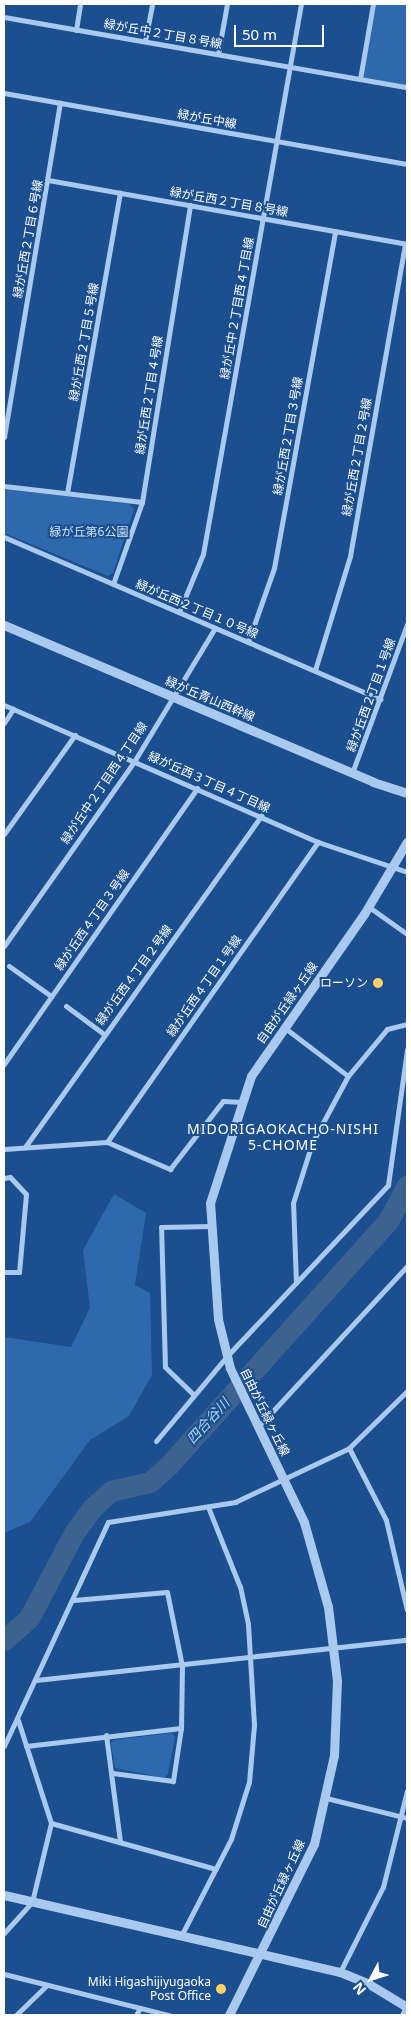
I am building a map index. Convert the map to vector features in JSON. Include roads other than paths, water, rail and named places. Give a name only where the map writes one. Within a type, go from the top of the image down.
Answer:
[{"type":"street","points":[[76,30],[80,4]]},
{"type":"street","points":[[145,41],[152,4]]},
{"type":"street","points":[[218,54],[227,4]]},
{"type":"street","name":"緑が丘中２丁目西４丁目線","points":[[179,612],[203,554],[301,4]]},
{"type":"street","points":[[360,79],[373,4]]},
{"type":"street","name":"緑が丘中２丁目８号線","points":[[4,17],[407,87]]},
{"type":"street","name":"緑が丘中線","points":[[4,93],[407,164]]},
{"type":"street","name":"緑が丘西２丁目６号線","points":[[4,437],[60,103]]},
{"type":"street","name":"緑が丘西２丁目８号線","points":[[48,180],[406,244]]},
{"type":"street","name":"緑が丘西２丁目５号線","points":[[67,493],[120,193]]},
{"type":"street","name":"緑が丘西２丁目４号線","points":[[113,584],[142,502],[190,206]]},
{"type":"street","name":"緑が丘西２丁目３号線","points":[[248,642],[274,568],[336,231]]},
{"type":"street","name":"緑が丘西２丁目２号線","points":[[315,670],[350,556],[406,244]]},
{"type":"street","points":[[4,486],[142,502]]},
{"type":"street","name":"緑が丘西２丁目１０号線","points":[[4,537],[381,699]]},
{"type":"street","name":"緑が丘西２丁目１号線","points":[[352,773],[381,699],[407,624]]},
{"type":"street","name":"緑が丘青山西幹線","points":[[4,625],[352,773],[407,793]]},
{"type":"street","name":"緑が丘中２丁目西４丁目線","points":[[4,946],[135,760],[215,628]]},
{"type":"street","name":"緑が丘西３丁目４丁目線","points":[[4,705],[135,760],[318,842],[407,872]]},
{"type":"street","points":[[4,723],[13,709]]},
{"type":"street","points":[[4,834],[75,735]]},
{"type":"street","name":"緑が丘西４丁目３号線","points":[[4,1064],[197,788]]},
{"type":"street","name":"緑が丘西４丁目２号線","points":[[25,1147],[261,816]]},
{"type":"street","name":"緑が丘西４丁目１号線","points":[[106,1142],[318,842]]},
{"type":"street","name":"自由が丘緑ヶ丘線","points":[[229,2015],[314,1844],[326,1798],[336,1729],[334,1649],[318,1567],[304,1522],[248,1412],[230,1368],[218,1319],[210,1203],[251,1076],[369,907],[407,842]]},
{"type":"street","points":[[369,907],[407,934]]},
{"type":"street","points":[[9,966],[51,996]]},
{"type":"street","points":[[66,1006],[104,1034]]},
{"type":"street","points":[[296,1282],[293,1203],[312,1143],[348,1076],[387,1029],[407,1024]]},
{"type":"street","points":[[285,1028],[348,1076]]},
{"type":"street","points":[[156,1441],[227,1356],[388,1185],[407,1049]]},
{"type":"street","points":[[4,1149],[106,1142],[170,1169],[223,1101],[243,1102]]},
{"type":"street","points":[[4,1178],[10,1177],[26,1194],[19,1272],[4,1272]]},
{"type":"street","points":[[194,1395],[165,1367],[161,1227],[212,1226]]},
{"type":"street","points":[[257,1428],[407,1266]]},
{"type":"street","points":[[4,1746],[74,1600],[108,1522],[235,1502],[349,1448],[407,1391]]},
{"type":"street","points":[[349,1448],[386,1520],[407,1610]]},
{"type":"street","points":[[181,1937],[230,1839],[249,1782],[254,1725],[252,1656],[240,1586],[208,1506]]},
{"type":"street","points":[[74,1600],[167,1592],[182,1666],[181,1728],[173,1781],[113,1773]]},
{"type":"street","points":[[36,1680],[182,1666],[252,1656],[407,1640]]},
{"type":"street","points":[[4,1933],[32,1902],[51,1823],[18,1720]]},
{"type":"street","points":[[26,1746],[106,1735],[181,1728]]},
{"type":"street","points":[[106,1735],[113,1773],[120,1842]]},
{"type":"street","points":[[340,1972],[383,1887],[405,1817],[407,1791]]},
{"type":"street","points":[[326,1798],[405,1817]]},
{"type":"street","points":[[51,1823],[216,1869]]},
{"type":"street","points":[[4,1895],[260,1956],[340,1972],[406,2009]]},
{"type":"street","points":[[4,1974],[169,2015]]},
{"type":"street","points":[[16,2015],[47,1985]]},
{"type":"street","points":[[136,2015],[140,2008]]},
{"type":"waterway","name":"四合谷川","points":[[4,1640],[29,1618],[74,1533],[92,1508],[111,1491],[150,1482],[168,1466],[388,1221],[407,1186]]},
{"type":"place","name":"ローソン","points":[[378,983]]},
{"type":"place","name":"Miki Higashijiyugaoka Post Office","points":[[221,1989]]},
{"type":"district","name":"MIDORIGAOKACHO-NISHI 5-CHOME","points":[[283,1138]]},
{"type":"park label","name":"緑が丘第6公園","points":[[89,532]]}]
